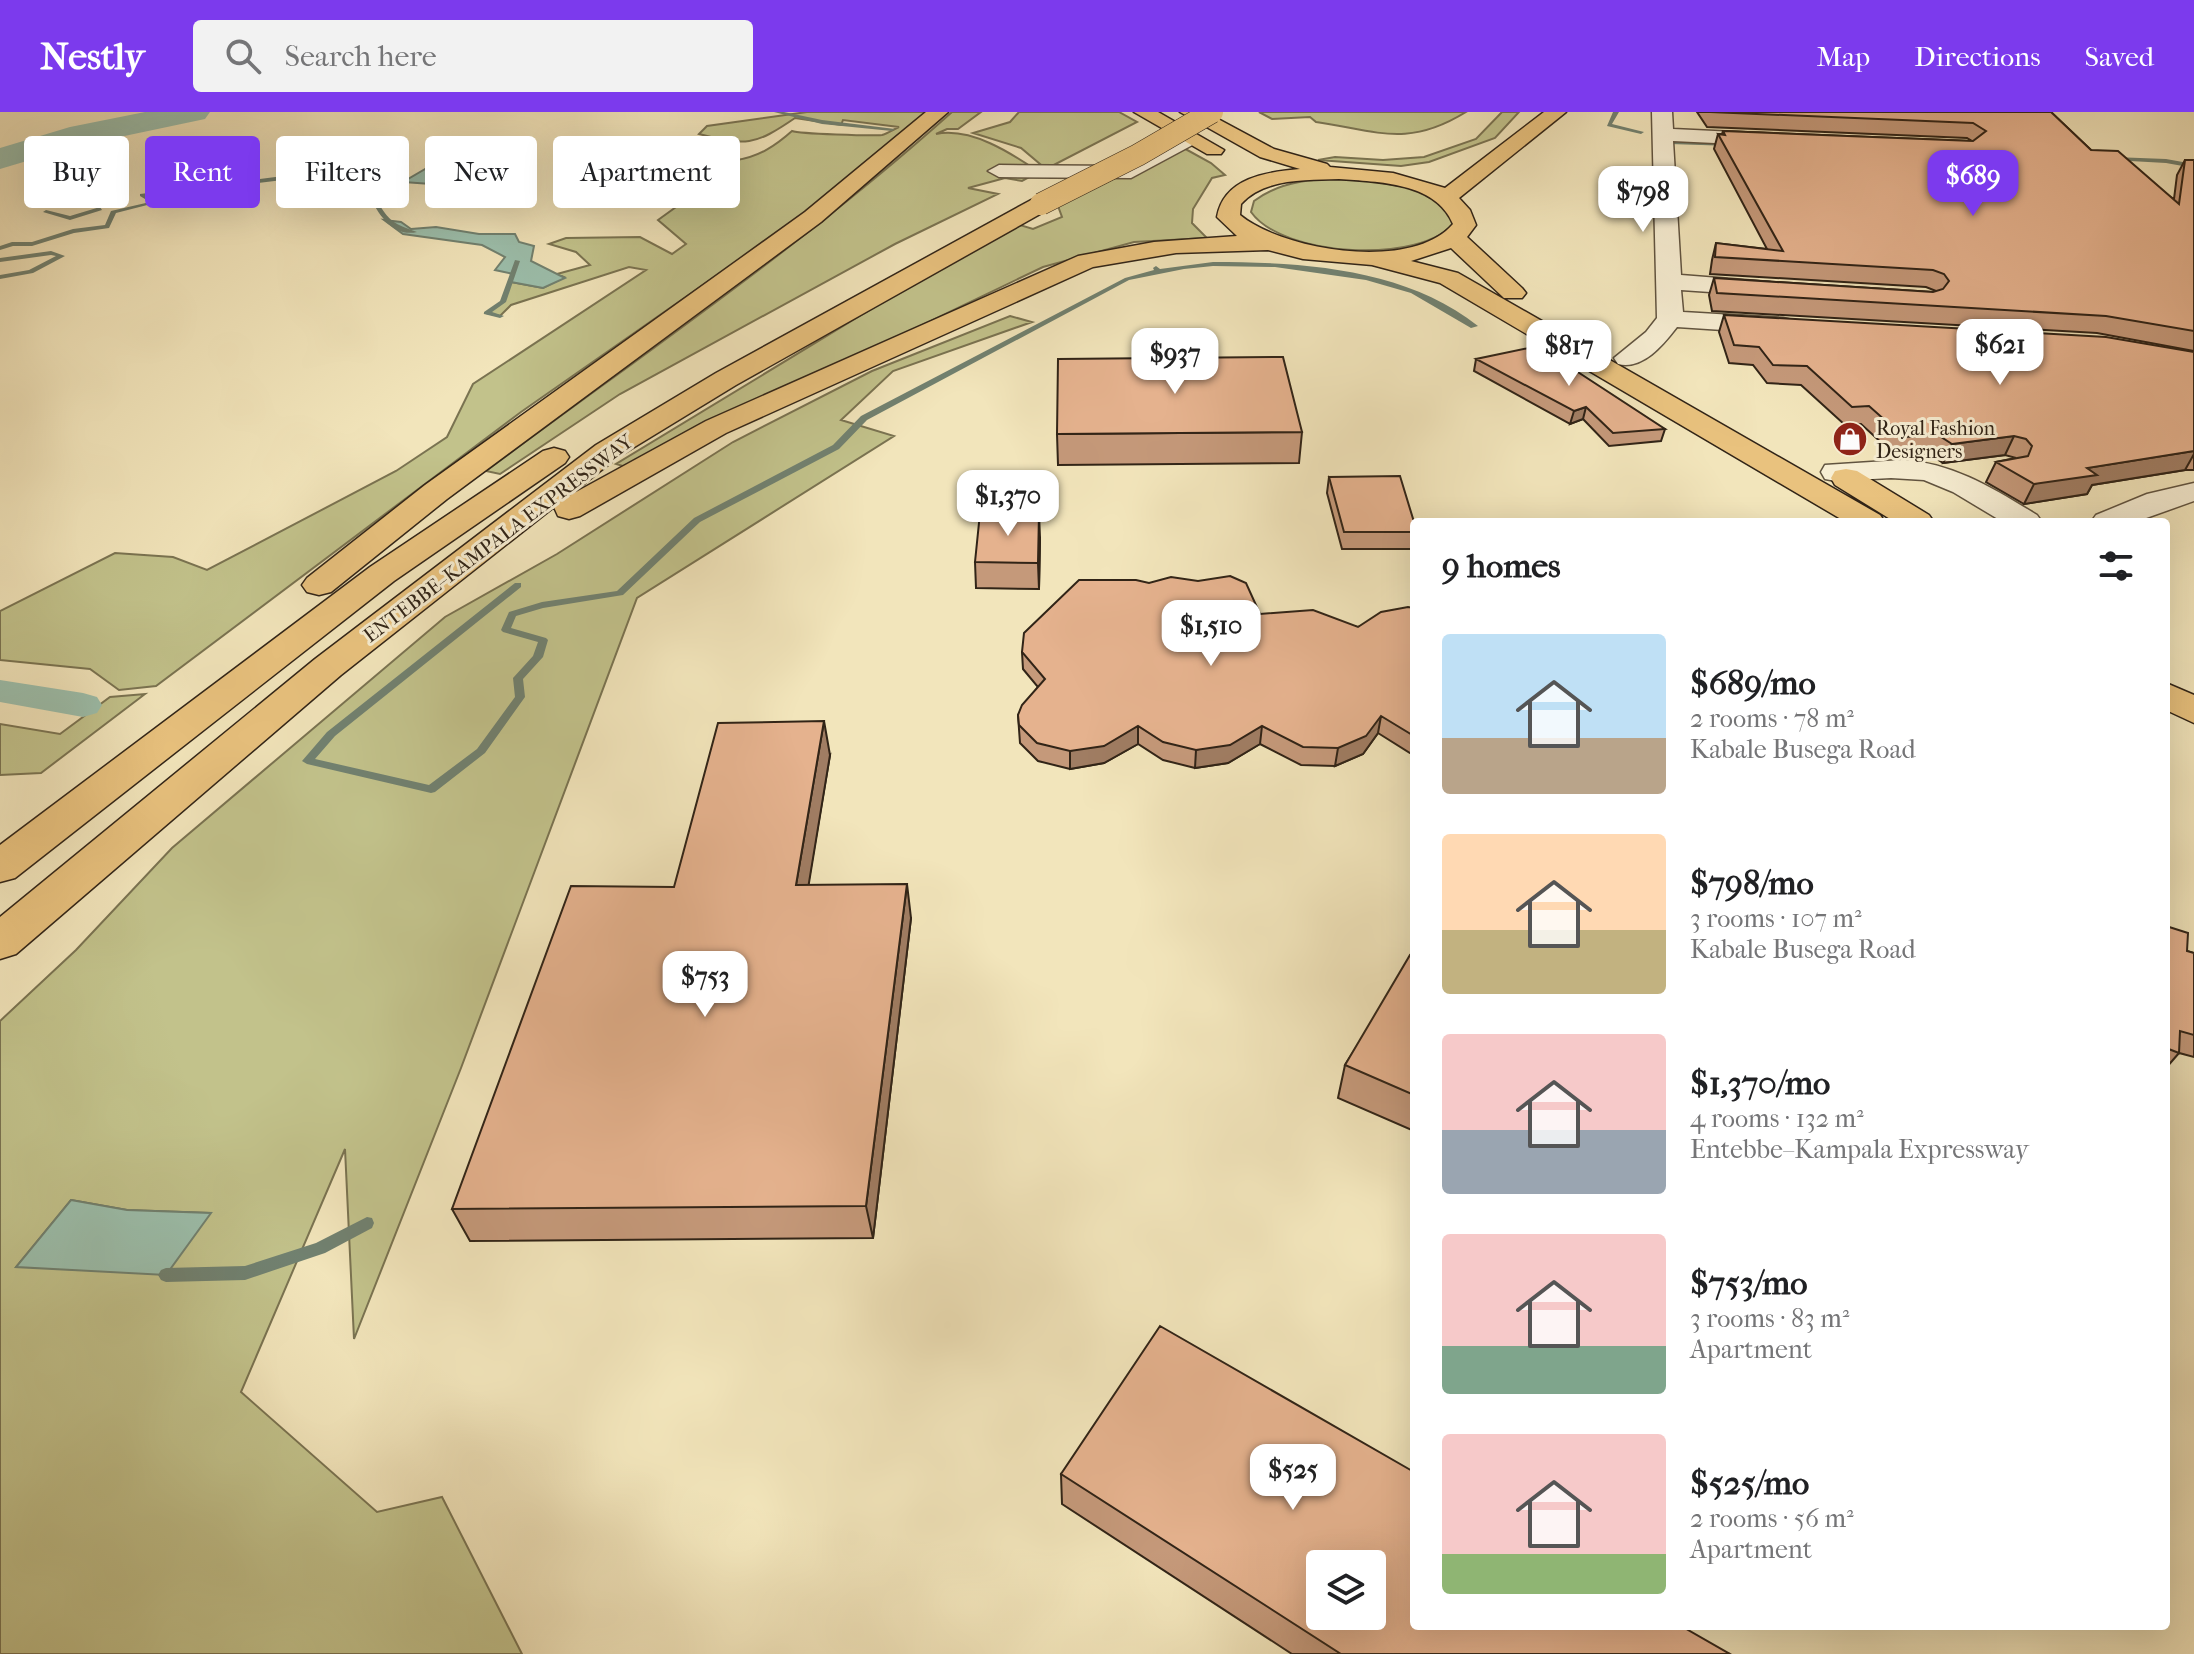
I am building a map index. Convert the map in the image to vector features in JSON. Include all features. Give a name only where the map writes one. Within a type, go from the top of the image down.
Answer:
[{"type":"highway","points":[[0,856],[241,647],[436,492],[813,217],[938,112]]},
{"type":"highway","points":[[1144,112],[1227,158]]},
{"type":"highway","name":"ENTEBBE–KAMPALA EXPRESSWAY","points":[[0,942],[328,667],[607,451],[1173,112]]},
{"type":"highway","points":[[1190,112],[1267,153],[1339,173],[1393,179],[1447,197],[1462,210],[1465,225],[1454,238],[1419,251],[1369,257],[1315,254],[1268,243],[1249,235],[1228,217],[1227,207],[1232,198],[1251,177],[1339,173]]},
{"type":"highway","name":"ENTEBBE–KAMPALA EXPRESSWAY","points":[[810,302],[1031,198],[1138,155],[1212,112]]},
{"type":"highway","points":[[1447,197],[1556,112]]},
{"type":"highway","points":[[1454,238],[1506,290],[1836,472],[1911,518]]},
{"type":"highway","points":[[388,621],[589,497],[716,427],[1030,285],[1086,261],[1145,248],[1207,242],[1268,243]]},
{"type":"highway","points":[[1369,257],[1449,278],[1862,518]]},
{"type":"highway","points":[[650,395],[756,333]]},
{"type":"highway","name":"ENTEBBE–KAMPALA EXPRESSWAY","points":[[0,867],[382,574],[611,419]]},
{"type":"highway","points":[[2170,671],[2194,685]]},
{"type":"highway","points":[[2170,696],[2194,711]]},
{"type":"street","points":[[1628,358],[1655,338],[1670,319],[1663,124],[1791,140]]},
{"type":"street","points":[[999,171],[1131,172],[1191,138]]},
{"type":"street","points":[[1668,282],[1797,291]]},
{"type":"street","points":[[1670,319],[1807,328]]},
{"type":"street","points":[[1836,472],[1894,468],[1926,471],[2018,518]]},
{"type":"street","points":[[1939,476],[1992,468]]},
{"type":"street","points":[[2117,518],[2158,501],[2194,492]]},
{"type":"green space","points":[[807,112],[927,112],[819,204],[521,412],[156,686],[119,690],[90,669],[0,660],[0,611],[115,553],[173,557],[207,570],[396,471],[447,437],[473,384],[646,270],[629,267],[511,305],[500,316],[486,313],[503,302],[511,282],[543,288],[564,277],[557,274],[590,265],[576,252],[549,244],[566,238],[640,237],[672,254],[686,244],[658,220],[675,208],[740,208],[740,159],[773,146],[792,131],[882,135],[899,127],[843,120],[841,125],[795,118],[759,139],[740,142],[740,136],[699,134],[707,126]]},
{"type":"green space","points":[[952,112],[981,112],[958,129],[947,129],[936,134],[963,134],[977,138],[1039,172],[1022,181],[1005,178],[968,188],[998,194],[895,244],[620,394],[500,474],[486,471],[782,252]]},
{"type":"green space","points":[[1019,112],[1119,112],[1137,122],[1046,169],[1021,148],[973,133],[1010,122]]},
{"type":"green space","points":[[1259,112],[1466,112],[1427,130],[1392,134],[1316,122],[1310,117],[1272,119]]},
{"type":"green space","points":[[1502,112],[1519,112],[1495,138],[1429,162],[1401,166],[1318,160],[1335,157],[1383,160],[1424,157],[1476,139]]},
{"type":"green space","points":[[1180,146],[1211,163],[1225,175],[1212,178],[1193,209],[1192,223],[1207,238],[1134,242],[1043,267],[626,467],[616,464],[950,261],[1020,225],[1033,229],[1062,217],[1058,206]]},
{"type":"green space","points":[[1354,178],[1417,189],[1440,199],[1455,222],[1438,236],[1413,245],[1384,250],[1352,250],[1292,239],[1268,227],[1251,212],[1254,201],[1289,184]]},
{"type":"green space","points":[[1010,316],[1032,322],[893,371],[841,420],[894,436],[637,598],[461,1068],[354,1339],[345,1149],[241,1392],[377,1512],[442,1497],[522,1654],[0,1654],[0,1021],[76,950],[172,848],[445,617],[557,554],[733,442],[872,371]],"holes":[[[71,1200],[127,1210],[210,1213],[17,1266]]]},
{"type":"green space","points":[[145,694],[41,773],[0,775],[0,724],[60,734],[110,697]]},
{"type":"shaded area","points":[[425,169],[425,184],[409,182],[409,178]]},
{"type":"shaded area","points":[[384,220],[401,222],[411,229],[436,227],[479,234],[515,234],[519,242],[534,246],[531,261],[565,278],[543,288],[511,282],[513,274],[495,270],[505,257],[482,245],[403,234]]},
{"type":"shaded area","points":[[71,1200],[127,1210],[211,1213],[166,1275],[16,1267]]},
{"type":"building","points":[[1710,112],[2051,112],[2091,150],[2118,151],[2179,204],[2185,160],[2194,160],[2194,331],[2106,316],[1717,293],[1714,278],[1933,292],[1943,289],[1949,281],[1944,274],[1933,270],[1715,257],[1716,243],[1783,251],[1718,134],[1725,135],[1723,131],[1973,141],[1986,131],[1973,123]]},
{"type":"building","points":[[1724,315],[2106,337],[2194,352],[2194,451],[2087,468],[2097,475],[2034,484],[1996,462],[2028,456],[2032,446],[2026,439],[2014,436],[1952,444],[1938,435],[1904,437],[1869,406],[1852,407],[1807,366],[1773,365],[1759,347],[1734,345]]},
{"type":"building","points":[[1538,346],[1665,429],[1613,433],[1586,407],[1574,411],[1476,359]]},
{"type":"building","points":[[1283,357],[1302,432],[1057,434],[1058,359]]},
{"type":"building","points":[[1400,476],[1413,518],[1410,518],[1410,532],[1344,532],[1329,477]]},
{"type":"building","points":[[980,513],[1039,513],[1038,563],[975,562]]},
{"type":"building","points":[[1230,576],[1246,583],[1260,614],[1313,610],[1358,627],[1381,612],[1410,607],[1410,734],[1381,716],[1366,736],[1338,748],[1303,747],[1262,726],[1230,745],[1196,750],[1163,742],[1138,726],[1104,746],[1070,751],[1037,743],[1019,725],[1018,715],[1022,705],[1045,679],[1022,652],[1024,633],[1079,580],[1136,580],[1149,583],[1171,577],[1198,581]]},
{"type":"building","points":[[824,721],[796,885],[907,884],[866,1206],[452,1209],[571,886],[674,887],[718,723]]},
{"type":"building","points":[[2170,927],[2188,933],[2187,951],[2194,953],[2194,1035],[2180,1031],[2179,1053],[2170,1050]]},
{"type":"building","points":[[1410,955],[1410,1093],[1345,1065]]},
{"type":"building","points":[[1160,1326],[1410,1470],[1410,1630],[1688,1630],[1730,1654],[1341,1654],[1061,1474]]},
{"type":"waterway","points":[[0,159],[70,137],[194,112]]},
{"type":"waterway","points":[[777,112],[822,122],[892,129]]},
{"type":"waterway","points":[[1616,112],[1609,125],[1641,132]]},
{"type":"waterway","points":[[1670,142],[1732,144]]},
{"type":"waterway","points":[[2114,159],[2166,161],[2194,166]]},
{"type":"waterway","points":[[0,248],[12,244],[32,244],[73,231],[107,227],[113,212],[156,202],[142,195],[291,177],[374,200],[390,223],[414,232]]},
{"type":"waterway","points":[[46,212],[70,218],[100,209]]},
{"type":"waterway","points":[[0,260],[51,253],[62,256],[31,272],[0,277]]},
{"type":"waterway","points":[[500,316],[486,313],[503,302],[517,261]]},
{"type":"waterway","points":[[1159,271],[1213,264],[1244,264],[1338,273],[1413,292],[1474,326]]},
{"type":"waterway","points":[[1156,268],[1159,271]]},
{"type":"waterway","points":[[518,585],[331,734],[307,761],[431,789],[481,751],[520,697],[518,678],[538,657],[543,640],[506,630],[512,614],[542,605],[620,593],[697,520],[836,447],[864,418],[1127,279],[1159,271]]},
{"type":"waterway","points":[[0,691],[83,705]]},
{"type":"waterway","points":[[166,1275],[245,1273],[320,1248],[367,1223]]},
{"type":"place","name":"Royal Fashion Designers","points":[[1850,439]]}]
